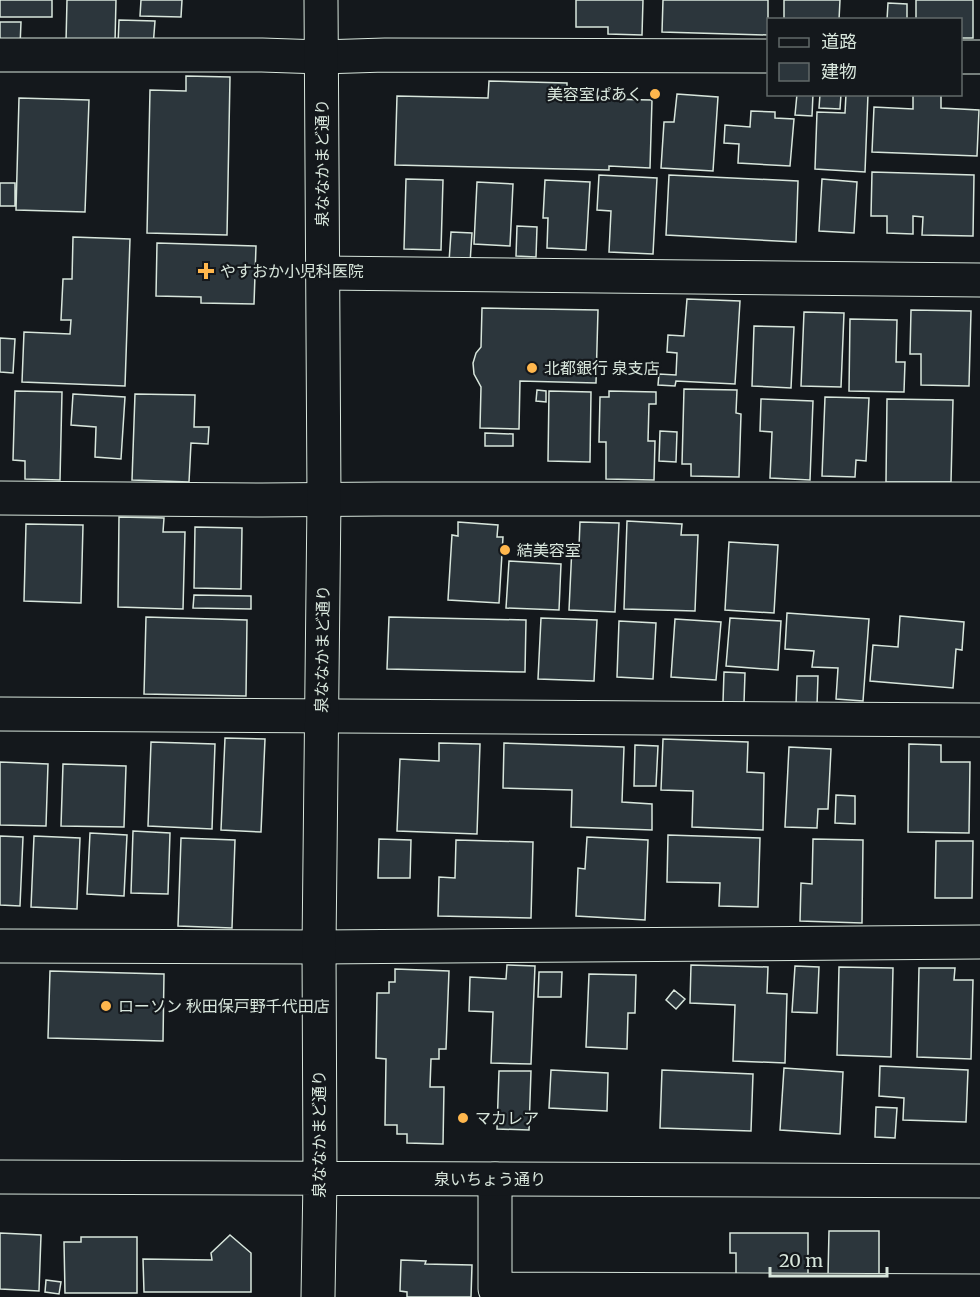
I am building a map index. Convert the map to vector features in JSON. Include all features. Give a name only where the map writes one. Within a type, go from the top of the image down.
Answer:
[{"type":"street","name":"泉ななかまど通り","points":[[318,1297],[320,1179],[318,947],[324,499],[321,0]]},
{"type":"street","points":[[0,55],[767,56]]},
{"type":"street","points":[[962,57],[980,57]]},
{"type":"street","points":[[322,273],[980,280]]},
{"type":"street","points":[[0,498],[250,500],[980,498]]},
{"type":"street","points":[[0,714],[980,720]]},
{"type":"street","points":[[0,946],[318,947],[980,942]]},
{"type":"street","name":"泉いちょう通り","points":[[0,1177],[980,1181]]},
{"type":"street","points":[[495,1179],[495,1289],[980,1291]]},
{"type":"building","points":[[0,0],[52,0],[52,17],[0,17]]},
{"type":"building","points":[[67,0],[116,0],[115,43],[66,42]]},
{"type":"building","points":[[141,0],[182,0],[181,17],[140,16]]},
{"type":"building","points":[[576,0],[643,0],[642,35],[608,34],[608,27],[576,27]]},
{"type":"building","points":[[663,0],[768,0],[767,35],[662,32]]},
{"type":"building","points":[[784,0],[840,0],[839,18],[784,18]]},
{"type":"building","points":[[916,0],[973,0],[973,38],[962,38],[962,18],[916,18]]},
{"type":"building","points":[[888,3],[907,4],[907,18],[887,18]]},
{"type":"building","points":[[119,20],[155,21],[153,47],[118,45]]},
{"type":"building","points":[[0,22],[21,22],[20,46],[0,46]]},
{"type":"building","points":[[186,76],[230,77],[227,235],[147,233],[150,90],[186,91]]},
{"type":"building","points":[[489,81],[567,83],[567,95],[602,96],[602,99],[652,100],[650,168],[609,166],[609,170],[395,165],[397,96],[488,98]]},
{"type":"building","points":[[677,94],[718,97],[713,171],[661,168],[664,122],[674,122]]},
{"type":"building","points":[[797,96],[813,96],[812,116],[795,115]]},
{"type":"building","points":[[820,96],[841,96],[840,109],[819,108]]},
{"type":"building","points":[[846,96],[868,96],[865,172],[815,169],[817,112],[845,113]]},
{"type":"building","points":[[913,96],[941,96],[941,108],[979,110],[977,156],[872,152],[874,107],[913,109]]},
{"type":"building","points":[[19,98],[89,100],[85,212],[16,210]]},
{"type":"building","points":[[751,111],[775,112],[775,118],[794,119],[790,166],[738,163],[739,144],[724,143],[725,125],[750,127]]},
{"type":"building","points":[[872,172],[974,175],[973,236],[922,235],[923,217],[913,216],[913,234],[887,233],[887,216],[871,216]]},
{"type":"building","points":[[599,175],[657,178],[653,254],[609,252],[611,211],[597,210]]},
{"type":"building","points":[[669,175],[798,181],[796,242],[666,235]]},
{"type":"building","points":[[406,179],[443,180],[441,250],[404,249]]},
{"type":"building","points":[[822,179],[857,182],[854,233],[819,231]]},
{"type":"building","points":[[545,180],[590,182],[586,250],[547,248],[548,218],[543,218]]},
{"type":"building","points":[[477,182],[513,184],[510,246],[474,244]]},
{"type":"building","points":[[0,183],[15,183],[15,206],[0,206]]},
{"type":"building","points":[[517,226],[537,227],[536,257],[516,256]]},
{"type":"building","points":[[451,232],[472,233],[470,263],[449,262]]},
{"type":"building","points":[[73,237],[130,239],[125,386],[22,382],[24,332],[70,334],[71,320],[61,320],[63,279],[72,279]]},
{"type":"building","name":"やすおか小児科医院","points":[[157,243],[256,246],[254,304],[201,303],[201,297],[156,296]]},
{"type":"building","points":[[687,299],[740,301],[735,384],[676,381],[675,386],[658,385],[659,374],[676,375],[677,353],[667,352],[668,335],[684,336]]},
{"type":"building","points":[[482,308],[598,310],[596,383],[520,381],[519,429],[480,428],[481,387],[474,374],[473,363],[481,347]]},
{"type":"building","points":[[911,310],[971,311],[969,386],[921,385],[921,354],[910,354]]},
{"type":"building","points":[[804,312],[844,313],[841,387],[801,386]]},
{"type":"building","points":[[850,319],[897,320],[896,362],[905,362],[904,392],[849,391]]},
{"type":"building","points":[[754,326],[794,327],[791,388],[752,386]]},
{"type":"building","points":[[0,338],[15,339],[13,373],[0,372]]},
{"type":"building","points":[[684,389],[737,390],[736,413],[741,414],[739,477],[691,476],[691,464],[682,464]]},
{"type":"building","points":[[537,390],[546,391],[546,402],[536,401]]},
{"type":"building","points":[[15,391],[62,392],[60,480],[25,479],[25,461],[13,460]]},
{"type":"building","points":[[549,391],[591,392],[590,462],[548,461]]},
{"type":"building","points":[[609,391],[656,392],[656,404],[649,404],[648,441],[655,441],[654,480],[606,479],[606,442],[599,442],[600,397],[609,397]]},
{"type":"building","points":[[73,394],[125,397],[121,459],[95,457],[96,427],[71,425]]},
{"type":"building","points":[[135,394],[195,395],[194,427],[209,427],[208,444],[191,443],[189,482],[132,480]]},
{"type":"building","points":[[825,397],[869,398],[866,461],[856,460],[855,477],[822,476]]},
{"type":"building","points":[[761,399],[813,401],[810,480],[770,478],[772,432],[760,431]]},
{"type":"building","points":[[887,399],[953,400],[951,482],[886,482]]},
{"type":"building","points":[[660,431],[677,432],[676,462],[659,461]]},
{"type":"building","points":[[485,433],[513,434],[513,446],[485,446]]},
{"type":"building","points":[[119,517],[164,518],[163,532],[185,532],[183,609],[118,607]]},
{"type":"building","points":[[627,521],[682,524],[681,535],[698,535],[695,611],[624,609]]},
{"type":"building","points":[[458,522],[498,525],[497,537],[503,537],[499,603],[448,600],[452,535],[458,536]]},
{"type":"building","points":[[580,522],[619,523],[615,612],[569,610],[572,546],[579,547]]},
{"type":"building","points":[[26,524],[83,525],[81,603],[24,601]]},
{"type":"building","points":[[195,527],[242,528],[241,589],[194,588]]},
{"type":"building","points":[[729,542],[778,545],[774,613],[725,610]]},
{"type":"building","points":[[509,561],[561,564],[559,610],[506,608]]},
{"type":"building","points":[[194,595],[251,596],[251,609],[193,608]]},
{"type":"building","points":[[787,613],[869,619],[863,701],[836,699],[838,668],[812,667],[814,651],[785,649]]},
{"type":"building","points":[[900,616],[964,622],[962,650],[956,649],[953,688],[870,681],[873,645],[898,647]]},
{"type":"building","points":[[146,617],[247,620],[246,696],[144,694]]},
{"type":"building","points":[[389,617],[526,620],[525,672],[387,669]]},
{"type":"building","points":[[541,618],[597,620],[594,681],[538,679]]},
{"type":"building","points":[[730,618],[781,621],[778,670],[726,666]]},
{"type":"building","points":[[675,619],[721,622],[716,680],[671,677]]},
{"type":"building","points":[[619,621],[656,623],[653,679],[617,677]]},
{"type":"building","points":[[724,672],[745,673],[744,703],[723,702]]},
{"type":"building","points":[[797,676],[818,676],[817,706],[796,705]]},
{"type":"building","points":[[225,738],[265,739],[261,832],[221,830]]},
{"type":"building","points":[[663,739],[748,742],[747,772],[764,773],[763,830],[692,827],[693,791],[661,790]]},
{"type":"building","points":[[151,742],[215,744],[212,829],[148,826]]},
{"type":"building","points":[[439,743],[480,744],[477,834],[397,831],[400,759],[439,761]]},
{"type":"building","points":[[504,743],[624,747],[622,802],[652,804],[652,830],[571,827],[572,790],[503,788]]},
{"type":"building","points":[[909,744],[941,745],[941,762],[970,762],[969,833],[908,832]]},
{"type":"building","points":[[635,745],[658,746],[656,786],[634,786]]},
{"type":"building","points":[[789,747],[831,749],[828,809],[818,809],[817,828],[785,827]]},
{"type":"building","points":[[0,762],[48,764],[46,826],[0,825]]},
{"type":"building","points":[[63,764],[126,766],[124,827],[61,826]]},
{"type":"building","points":[[836,795],[855,796],[855,824],[835,823]]},
{"type":"building","points":[[133,831],[170,833],[168,894],[131,893]]},
{"type":"building","points":[[90,833],[127,835],[124,896],[87,894]]},
{"type":"building","points":[[668,835],[760,838],[758,907],[719,906],[720,883],[667,882]]},
{"type":"building","points":[[0,836],[23,837],[20,906],[0,905]]},
{"type":"building","points":[[34,836],[80,838],[77,909],[31,907]]},
{"type":"building","points":[[587,837],[648,840],[645,920],[576,916],[578,868],[585,869]]},
{"type":"building","points":[[181,838],[235,840],[232,928],[178,926]]},
{"type":"building","points":[[379,839],[411,840],[410,878],[378,878]]},
{"type":"building","points":[[813,839],[863,840],[862,923],[800,921],[801,883],[812,884]]},
{"type":"building","points":[[456,840],[533,842],[531,918],[438,916],[439,877],[455,878]]},
{"type":"building","points":[[936,841],[973,841],[972,898],[935,898]]},
{"type":"building","points":[[507,965],[535,966],[531,1064],[491,1063],[493,1012],[469,1011],[470,977],[506,979]]},
{"type":"building","points":[[691,965],[768,967],[767,993],[787,994],[785,1063],[733,1061],[735,1005],[690,1003]]},
{"type":"building","points":[[795,966],[819,967],[817,1013],[792,1012]]},
{"type":"building","points":[[839,967],[893,968],[891,1057],[837,1055]]},
{"type":"building","points":[[919,968],[955,968],[954,980],[973,980],[971,1059],[917,1057]]},
{"type":"building","points":[[395,969],[449,971],[446,1049],[439,1049],[439,1059],[431,1059],[430,1087],[444,1087],[443,1144],[407,1143],[407,1134],[397,1134],[397,1125],[385,1125],[386,1059],[376,1058],[377,993],[389,993],[389,982],[395,982]]},
{"type":"building","name":"ローソン 秋田保戸野千代田店","points":[[50,971],[164,974],[163,1041],[48,1038]]},
{"type":"building","points":[[539,972],[562,972],[561,997],[538,997]]},
{"type":"building","points":[[589,974],[636,975],[635,1013],[628,1013],[627,1049],[586,1047]]},
{"type":"building","points":[[674,990],[685,999],[676,1009],[666,1000]]},
{"type":"building","points":[[880,1066],[968,1070],[966,1122],[903,1120],[904,1098],[879,1096]]},
{"type":"building","points":[[784,1068],[843,1072],[840,1134],[780,1130]]},
{"type":"building","points":[[551,1070],[608,1073],[607,1111],[549,1108]]},
{"type":"building","points":[[662,1070],[753,1074],[751,1131],[660,1128]]},
{"type":"building","points":[[499,1071],[531,1071],[529,1130],[497,1129]]},
{"type":"building","points":[[876,1107],[897,1108],[895,1138],[875,1137]]},
{"type":"building","points":[[829,1231],[879,1231],[879,1277],[828,1276]]},
{"type":"building","points":[[0,1233],[41,1235],[39,1291],[0,1289]]},
{"type":"building","points":[[730,1233],[808,1233],[808,1277],[736,1277],[736,1253],[730,1253]]},
{"type":"building","points":[[230,1235],[251,1253],[251,1292],[144,1292],[143,1259],[212,1260],[211,1253]]},
{"type":"building","points":[[81,1237],[137,1237],[137,1293],[65,1293],[64,1242],[81,1242]]},
{"type":"building","points":[[401,1260],[426,1261],[425,1264],[472,1265],[471,1297],[407,1297],[407,1292],[400,1291]]},
{"type":"building","points":[[46,1280],[61,1282],[59,1294],[45,1292]]},
{"type":"place","name":"美容室ぱあく","points":[[655,94]]},
{"type":"place","name":"やすおか小児科医院","points":[[206,271]]},
{"type":"place","name":"北都銀行 泉支店","points":[[532,368]]},
{"type":"place","name":"結美容室","points":[[505,550]]},
{"type":"place","name":"ローソン 秋田保戸野千代田店","points":[[106,1006]]},
{"type":"place","name":"マカレア","points":[[463,1118]]}]
